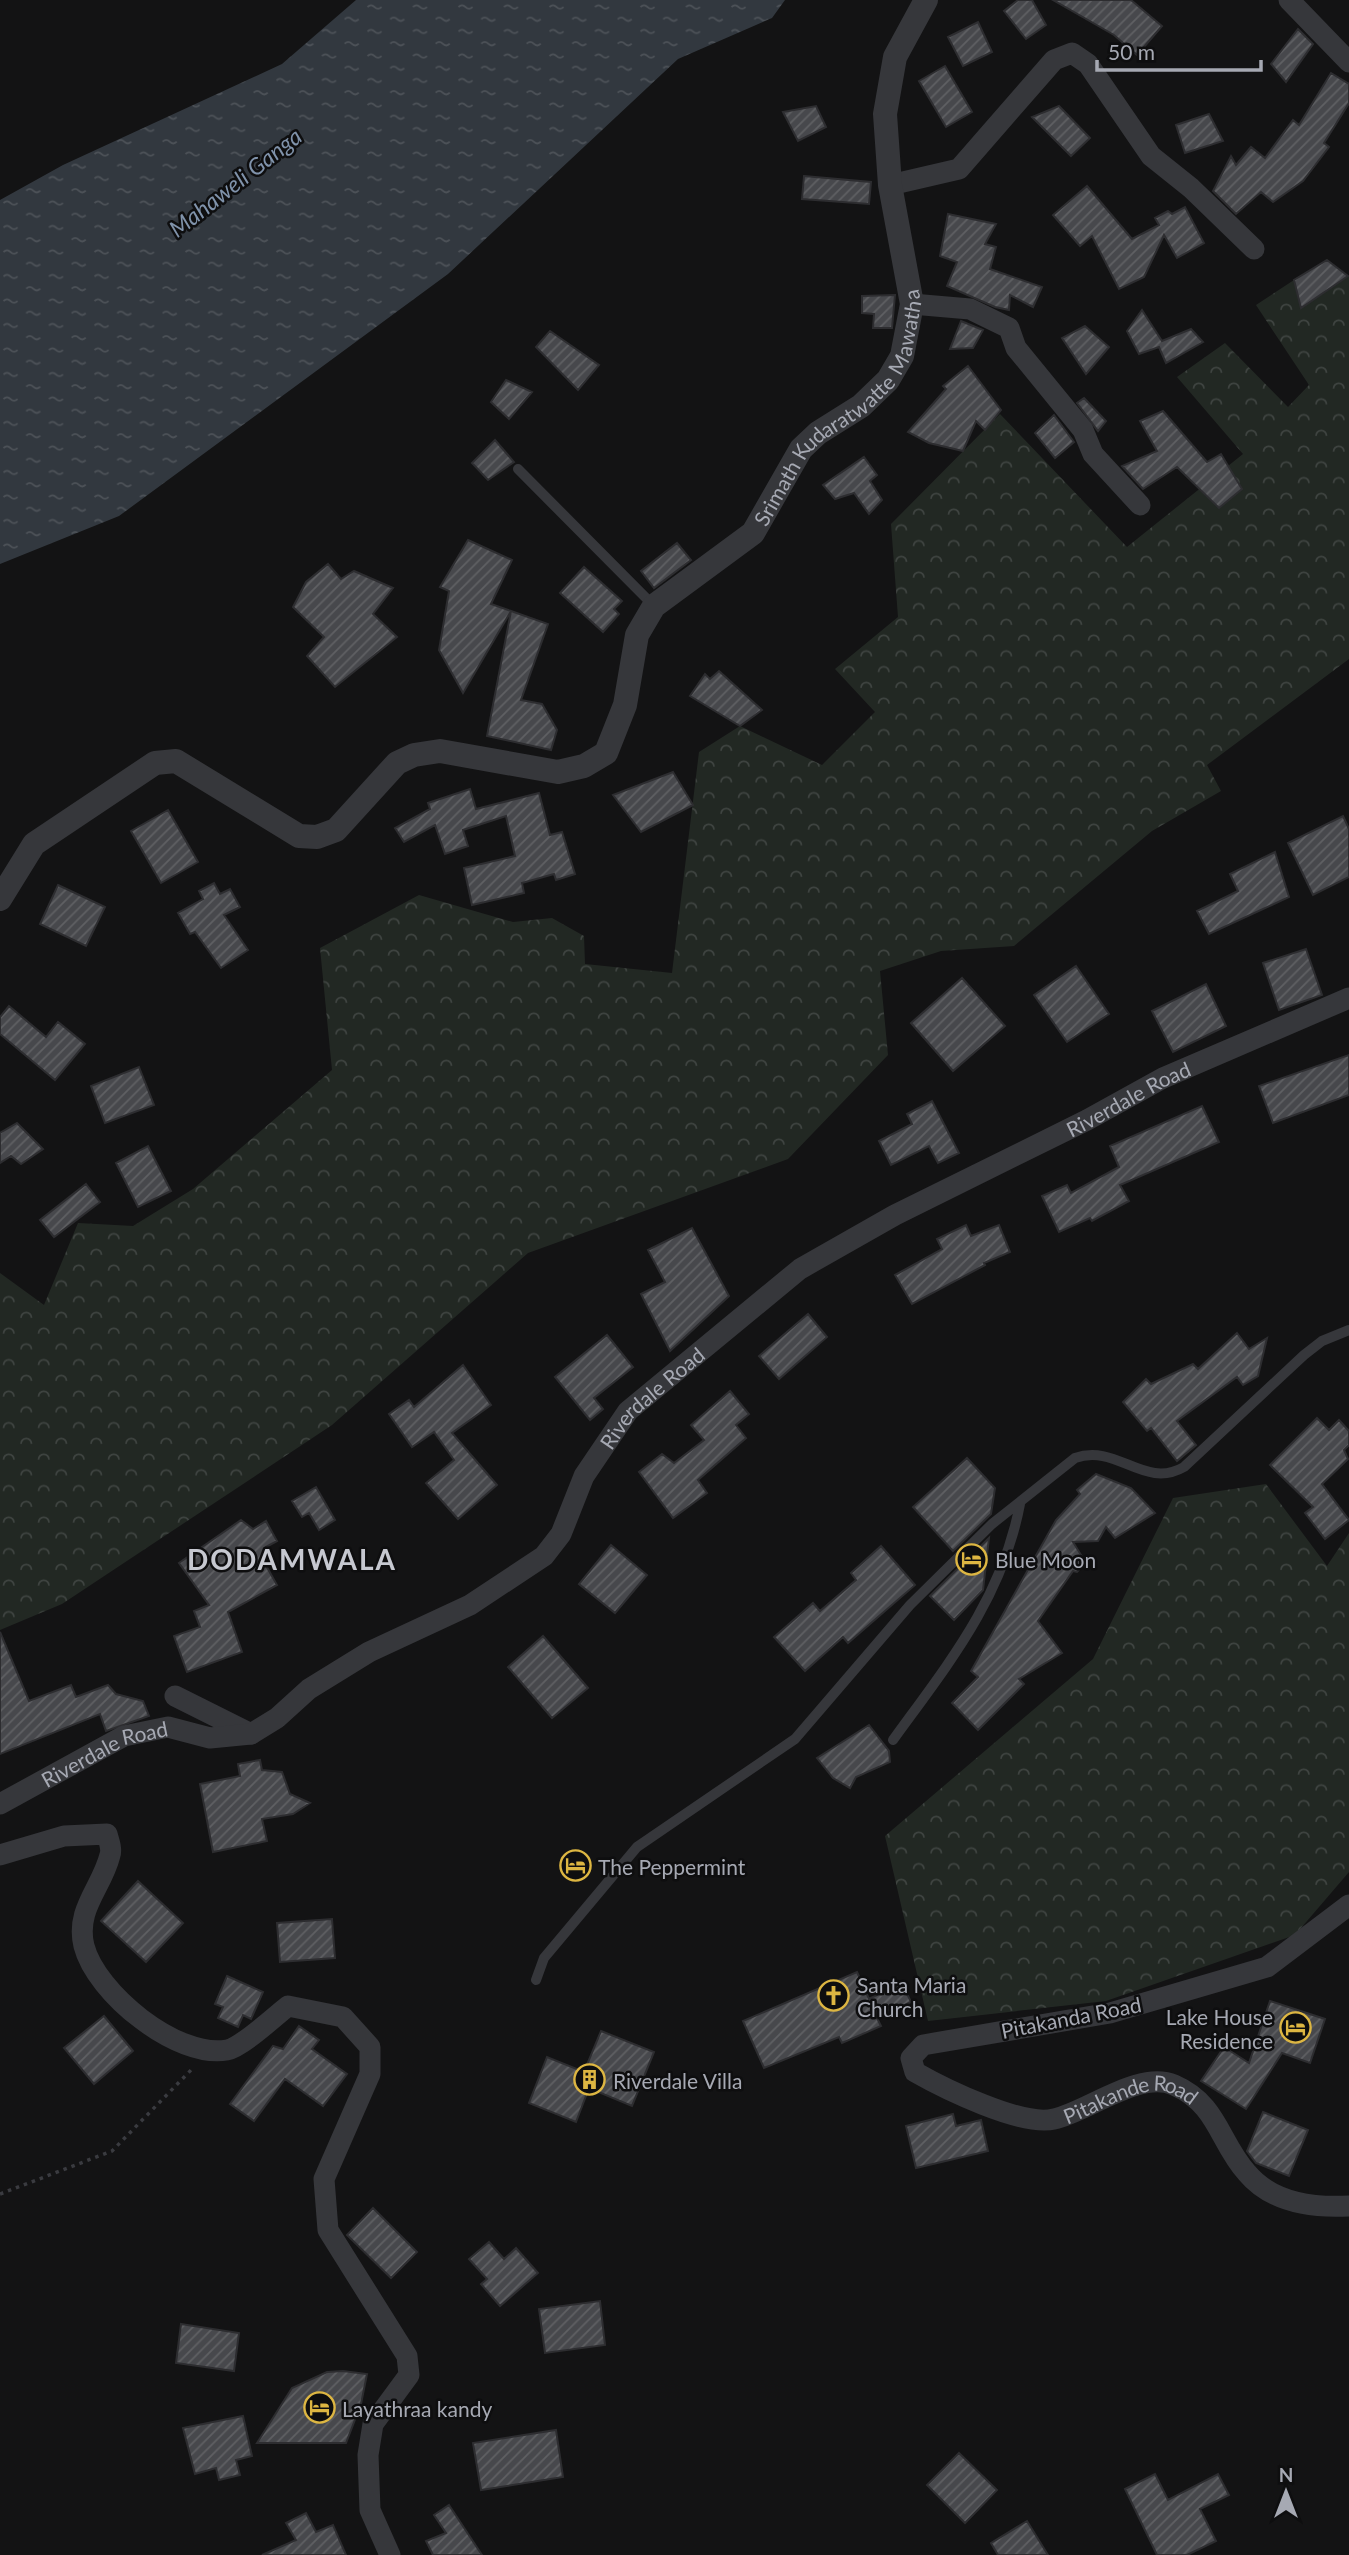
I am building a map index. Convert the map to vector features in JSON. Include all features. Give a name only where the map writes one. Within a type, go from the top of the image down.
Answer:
[{"type":"street","name":"Srimath Kudaratwatte Mawatha","points":[[0,899],[34,844],[155,763],[165,760],[176,761],[299,835],[317,837],[336,830],[397,763],[414,755],[440,751],[558,772],[584,766],[606,753],[625,705],[637,635],[654,606],[752,533],[801,449],[818,433],[861,406],[888,380],[902,356],[912,304],[890,185],[885,114],[895,57],[926,0]]},
{"type":"street","points":[[1289,0],[1349,62]]},
{"type":"street","points":[[890,185],[960,169],[1054,60],[1072,54],[1088,64],[1151,156],[1191,188],[1254,249]]},
{"type":"street","points":[[912,304],[970,309],[1009,328],[1016,348],[1083,430],[1093,454],[1140,505]]},
{"type":"street","name":"Riverdale Road","points":[[0,1804],[17,1792],[124,1736],[168,1727],[211,1738],[251,1734],[277,1718],[309,1689],[369,1652],[470,1605],[544,1556],[561,1534],[584,1475],[628,1411],[800,1269],[895,1215],[1087,1120],[1163,1078],[1349,998]]},
{"type":"street","points":[[175,1696],[251,1734]]},
{"type":"street","points":[[0,1855],[64,1836],[107,1834],[111,1853],[83,1912],[84,1946],[104,1984],[140,2020],[179,2041],[209,2051],[230,2050],[288,2006],[342,2017],[370,2047],[370,2074],[324,2179],[328,2230],[407,2356],[409,2375],[373,2424],[368,2455],[370,2511],[390,2555]]},
{"type":"street","name":"Pitakanda Road","points":[[949,2092],[915,2072],[911,2058],[923,2045],[1110,2013],[1267,1967],[1349,1905]]},
{"type":"street","name":"Pitakande Road","points":[[949,2092],[1005,2113],[1052,2120],[1135,2084],[1172,2084],[1205,2104],[1247,2174],[1279,2199],[1327,2207],[1349,2206]]},
{"type":"lane","points":[[518,469],[654,606]]},
{"type":"lane","points":[[536,1980],[544,1958],[637,1847],[795,1739],[909,1605],[992,1524],[1075,1458],[1089,1453],[1102,1454],[1158,1476],[1172,1474],[1184,1467],[1304,1355],[1322,1341],[1349,1330]]},
{"type":"lane","points":[[892,1740],[969,1633],[1004,1567],[1020,1504]]},
{"type":"path","points":[[0,2194],[112,2151],[209,2051]]},
{"type":"green space","points":[[1349,276],[1349,659],[1207,765],[1221,791],[1152,831],[1014,946],[941,951],[880,971],[888,1055],[788,1159],[528,1253],[332,1425],[62,1604],[0,1630],[0,1273],[44,1305],[78,1223],[133,1226],[193,1189],[332,1070],[320,948],[419,895],[513,922],[552,918],[584,936],[585,964],[672,973],[699,752],[740,726],[822,765],[875,712],[835,669],[898,617],[891,524],[1000,414],[1127,547],[1243,454],[1177,377],[1225,343],[1288,407],[1309,385],[1256,305],[1294,280],[1302,308]]},
{"type":"green space","points":[[1266,1484],[1327,1566],[1349,1533],[1349,1872],[1295,1935],[1106,2001],[928,2021],[885,1836],[1093,1659],[1173,1498]]},
{"type":"water","name":"Mahaweli Ganga","points":[[356,0],[785,0],[772,18],[678,59],[448,274],[119,516],[0,564],[0,200],[63,165],[282,64]]},
{"type":"building","points":[[1018,0],[1032,0],[1046,25],[1026,39],[1004,11]]},
{"type":"building","points":[[1053,0],[1131,0],[1162,26],[1137,55],[1114,35]]},
{"type":"building","points":[[978,22],[992,52],[963,66],[948,37]]},
{"type":"building","points":[[1298,29],[1313,44],[1286,82],[1271,64]]},
{"type":"building","points":[[945,66],[972,112],[946,127],[919,81]]},
{"type":"building","points":[[1331,73],[1349,84],[1349,103],[1324,143],[1329,147],[1303,181],[1273,202],[1261,192],[1236,214],[1213,191],[1231,156],[1236,165],[1251,147],[1265,158],[1293,120],[1299,125]]},
{"type":"building","points":[[816,106],[826,127],[798,141],[783,112]]},
{"type":"building","points":[[1059,106],[1090,138],[1071,156],[1032,117]]},
{"type":"building","points":[[1209,114],[1223,141],[1185,153],[1176,125]]},
{"type":"building","points":[[804,176],[871,182],[869,204],[802,199]]},
{"type":"building","points":[[1087,186],[1132,239],[1159,225],[1155,218],[1185,207],[1204,243],[1177,258],[1164,235],[1144,277],[1119,289],[1092,236],[1080,246],[1053,215]]},
{"type":"building","points":[[948,214],[996,224],[985,244],[996,247],[990,269],[1042,287],[1033,307],[1010,295],[1009,310],[995,307],[947,286],[957,262],[940,256]]},
{"type":"building","points":[[1327,260],[1348,276],[1301,308],[1294,280]]},
{"type":"building","points":[[895,295],[892,328],[873,328],[874,314],[862,313],[862,296]]},
{"type":"building","points":[[1142,310],[1162,341],[1191,329],[1203,342],[1166,363],[1159,347],[1139,354],[1127,331]]},
{"type":"building","points":[[961,321],[983,330],[973,348],[950,349]]},
{"type":"building","points":[[1085,326],[1109,347],[1086,374],[1062,338]]},
{"type":"building","points":[[550,331],[599,365],[578,390],[536,347]]},
{"type":"building","points":[[968,366],[1001,410],[985,430],[976,421],[963,451],[929,443],[908,432],[946,389],[943,386]]},
{"type":"building","points":[[506,380],[532,392],[509,419],[491,402]]},
{"type":"building","points":[[1084,398],[1106,421],[1098,431],[1077,403]]},
{"type":"building","points":[[1163,411],[1207,462],[1221,454],[1242,489],[1219,508],[1177,467],[1143,489],[1122,466],[1157,451],[1140,421]]},
{"type":"building","points":[[1054,415],[1074,442],[1055,458],[1035,433]]},
{"type":"building","points":[[495,440],[514,462],[488,480],[472,463]]},
{"type":"building","points":[[864,457],[877,475],[870,481],[882,500],[869,514],[854,493],[835,499],[823,485]]},
{"type":"building","points":[[468,540],[512,560],[491,604],[511,611],[463,693],[439,650],[449,591],[440,587]]},
{"type":"building","points":[[677,543],[691,560],[654,588],[641,571]]},
{"type":"building","points":[[328,564],[341,579],[354,571],[393,588],[373,614],[397,637],[335,687],[307,656],[324,637],[293,607],[306,582]]},
{"type":"building","points":[[584,567],[622,601],[614,609],[619,614],[603,632],[560,593]]},
{"type":"building","points":[[511,611],[548,624],[521,700],[542,704],[557,730],[551,750],[487,736]]},
{"type":"building","points":[[719,671],[762,710],[740,726],[690,696],[705,674],[710,679]]},
{"type":"building","points":[[673,772],[693,805],[641,832],[613,795]]},
{"type":"building","points":[[470,789],[476,809],[539,793],[550,835],[562,832],[575,874],[556,880],[554,874],[522,883],[524,893],[472,905],[464,868],[515,856],[506,816],[463,830],[468,846],[445,854],[435,825],[404,842],[395,828],[430,809],[428,803]]},
{"type":"building","points":[[168,810],[198,862],[161,883],[131,831]]},
{"type":"building","points":[[1343,816],[1349,829],[1349,877],[1313,895],[1288,843]]},
{"type":"building","points":[[1275,852],[1289,897],[1209,934],[1197,911],[1238,891],[1230,874]]},
{"type":"building","points":[[214,883],[220,894],[230,889],[240,907],[224,915],[248,950],[221,968],[195,932],[190,934],[178,913],[203,899],[199,891]]},
{"type":"building","points":[[58,885],[105,907],[86,946],[40,924]]},
{"type":"building","points":[[1306,949],[1322,995],[1279,1010],[1263,963]]},
{"type":"building","points":[[1076,966],[1109,1014],[1067,1042],[1034,995]]},
{"type":"building","points":[[962,978],[1005,1026],[953,1071],[911,1023]]},
{"type":"building","points":[[1206,984],[1226,1026],[1173,1052],[1152,1011]]},
{"type":"building","points":[[9,1006],[46,1037],[58,1022],[85,1044],[55,1080],[0,1034],[0,1017]]},
{"type":"building","points":[[1349,1055],[1349,1095],[1273,1123],[1259,1086]]},
{"type":"building","points":[[139,1067],[154,1105],[105,1123],[91,1086]]},
{"type":"building","points":[[932,1101],[959,1153],[938,1163],[929,1146],[891,1165],[879,1141],[912,1124],[907,1114]]},
{"type":"building","points":[[1202,1106],[1219,1142],[1120,1185],[1129,1201],[1092,1221],[1090,1218],[1059,1232],[1042,1196],[1067,1185],[1071,1193],[1119,1167],[1110,1146]]},
{"type":"building","points":[[17,1123],[43,1149],[21,1164],[11,1156],[0,1163],[0,1133]]},
{"type":"building","points":[[148,1146],[171,1191],[138,1207],[116,1163]]},
{"type":"building","points":[[86,1184],[100,1202],[54,1237],[40,1220]]},
{"type":"building","points":[[966,1225],[971,1236],[999,1225],[1010,1252],[984,1263],[985,1265],[912,1304],[895,1275],[942,1249],[937,1239]]},
{"type":"building","points":[[692,1228],[729,1296],[670,1351],[641,1294],[665,1282],[648,1250]]},
{"type":"building","points":[[808,1314],[827,1337],[779,1379],[759,1356]]},
{"type":"building","points":[[1237,1333],[1249,1349],[1267,1338],[1258,1376],[1243,1385],[1237,1377],[1177,1421],[1196,1445],[1177,1461],[1151,1428],[1147,1431],[1123,1402],[1146,1379],[1151,1384],[1193,1364],[1198,1369]]},
{"type":"building","points":[[607,1335],[633,1367],[594,1398],[603,1409],[590,1420],[555,1377]]},
{"type":"building","points":[[463,1365],[491,1405],[452,1433],[497,1485],[458,1519],[426,1483],[454,1460],[434,1432],[412,1447],[389,1414],[409,1400],[414,1407]]},
{"type":"building","points":[[730,1391],[749,1414],[736,1425],[746,1438],[698,1480],[707,1493],[673,1518],[639,1472],[662,1454],[674,1463],[704,1440],[691,1425]]},
{"type":"building","points":[[1317,1418],[1329,1430],[1339,1420],[1349,1431],[1349,1445],[1344,1450],[1348,1459],[1322,1484],[1349,1520],[1325,1539],[1305,1513],[1313,1507],[1270,1465]]},
{"type":"building","points":[[967,1458],[995,1488],[991,1514],[953,1551],[913,1507]]},
{"type":"building","points":[[1096,1474],[1131,1488],[1155,1513],[1115,1538],[1106,1527],[1098,1541],[1073,1542],[1086,1563],[1077,1572],[1073,1571],[1038,1621],[1062,1653],[1019,1679],[1024,1684],[978,1730],[952,1703],[978,1677],[971,1671],[1056,1520],[1080,1494],[1077,1490]]},
{"type":"building","points":[[316,1487],[335,1520],[319,1530],[309,1513],[302,1517],[292,1501]]},
{"type":"building","points":[[241,1520],[253,1529],[266,1521],[277,1541],[266,1547],[264,1562],[277,1585],[228,1612],[242,1652],[187,1672],[174,1636],[200,1627],[194,1611],[209,1605],[179,1563]]},
{"type":"building","name":"Blue Moon","points":[[989,1538],[983,1590],[954,1620],[930,1596]]},
{"type":"building","points":[[611,1545],[647,1575],[615,1613],[579,1584]]},
{"type":"building","points":[[881,1546],[915,1585],[848,1643],[843,1637],[805,1671],[774,1637],[813,1603],[820,1611],[856,1580],[851,1573]]},
{"type":"building","points":[[0,1632],[29,1701],[71,1685],[76,1697],[108,1685],[116,1694],[143,1701],[149,1716],[106,1731],[100,1714],[0,1754]]},
{"type":"building","points":[[543,1636],[588,1688],[552,1718],[508,1667]]},
{"type":"building","points":[[869,1725],[889,1751],[890,1762],[856,1777],[850,1788],[833,1778],[817,1758]]},
{"type":"building","points":[[260,1760],[262,1770],[282,1772],[290,1794],[310,1803],[293,1814],[262,1819],[267,1841],[213,1852],[200,1784],[240,1776],[238,1764]]},
{"type":"building","points":[[138,1881],[183,1923],[146,1962],[101,1921]]},
{"type":"building","points":[[332,1919],[335,1958],[280,1962],[277,1923]]},
{"type":"building","name":"Santa Maria Church","points":[[857,1972],[869,1999],[902,1983],[911,2002],[877,2018],[881,2026],[842,2043],[839,2037],[764,2068],[743,2021]]},
{"type":"building","points":[[227,1976],[263,1992],[251,2019],[243,2015],[238,2027],[218,2018],[223,2007],[215,2004]]},
{"type":"building","points":[[1270,2001],[1325,2019],[1310,2063],[1282,2053],[1246,2109],[1201,2081],[1224,2047],[1249,2063]]},
{"type":"building","points":[[104,2016],[133,2051],[94,2084],[64,2048]]},
{"type":"building","points":[[299,2026],[319,2040],[312,2049],[347,2074],[323,2106],[285,2079],[254,2121],[230,2104],[273,2046],[283,2049]]},
{"type":"building","name":"Riverdale Villa","points":[[601,2031],[654,2052],[632,2106],[589,2088],[576,2122],[529,2103],[547,2057],[584,2072]]},
{"type":"building","points":[[1263,2112],[1308,2130],[1289,2176],[1256,2163],[1247,2151]]},
{"type":"building","points":[[953,2114],[956,2126],[981,2120],[988,2151],[916,2168],[906,2126]]},
{"type":"building","points":[[373,2208],[417,2252],[391,2278],[347,2235]]},
{"type":"building","points":[[489,2242],[504,2259],[516,2248],[538,2273],[500,2306],[481,2284],[487,2279],[469,2259]]},
{"type":"building","points":[[600,2301],[605,2345],[545,2353],[539,2309]]},
{"type":"building","points":[[181,2324],[239,2333],[234,2371],[176,2363]]},
{"type":"building","name":"Layathraa kandy","points":[[327,2372],[367,2374],[361,2404],[346,2443],[257,2443],[292,2388]]},
{"type":"building","points":[[243,2416],[252,2456],[236,2460],[240,2475],[219,2480],[216,2468],[195,2474],[183,2428]]},
{"type":"building","points":[[556,2430],[563,2477],[481,2490],[473,2443]]},
{"type":"building","points":[[959,2453],[997,2490],[965,2523],[927,2485]]},
{"type":"building","points":[[1155,2474],[1168,2500],[1218,2474],[1229,2495],[1200,2509],[1216,2541],[1187,2555],[1157,2555],[1125,2489]]},
{"type":"building","points":[[449,2505],[482,2555],[433,2555],[426,2541],[446,2533],[434,2515]]},
{"type":"building","points":[[306,2513],[316,2532],[333,2525],[346,2555],[262,2555],[296,2540],[286,2523]]},
{"type":"building","points":[[1027,2521],[1048,2555],[998,2555],[991,2543]]},
{"type":"place","name":"Blue Moon","points":[[972,1559]]},
{"type":"place","name":"The Peppermint","points":[[575,1866]]},
{"type":"place","name":"Santa Maria Church","points":[[834,1996]]},
{"type":"place","name":"Lake House Residence","points":[[1296,2028]]},
{"type":"place","name":"Riverdale Villa","points":[[590,2080]]},
{"type":"place","name":"Layathraa kandy","points":[[319,2408]]},
{"type":"district","name":"DODAMWALA","points":[[292,1559]]}]
